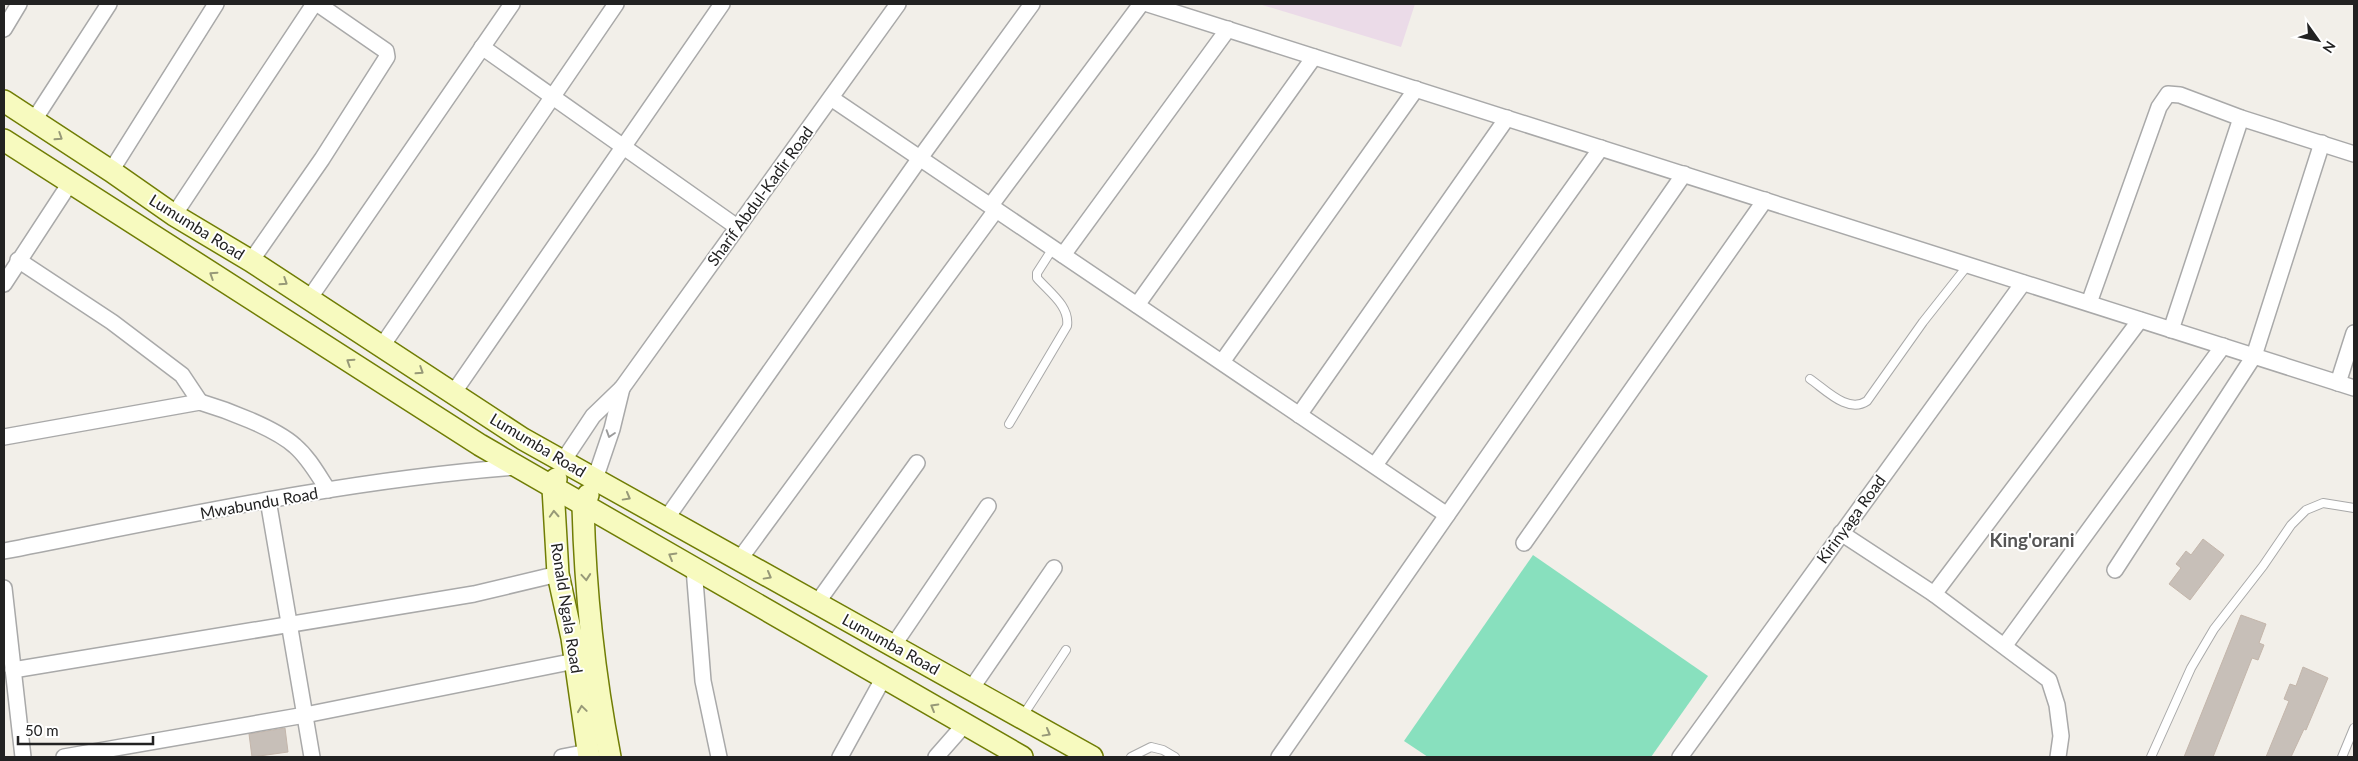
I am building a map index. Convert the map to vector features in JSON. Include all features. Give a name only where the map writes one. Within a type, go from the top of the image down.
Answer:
[{"type":"main road","name":"Lumumba Road","points":[[4,101],[174,215],[251,261],[454,392],[523,439],[1092,757]]},
{"type":"main road","name":"Lumumba Road","points":[[4,140],[480,445],[1022,757]]},
{"type":"main road","name":"Ronald Ngala Road","points":[[563,461],[553,488],[558,574],[575,662],[588,755]]},
{"type":"main road","name":"Ronald Ngala Road","points":[[594,478],[583,505],[585,574],[599,691],[610,757]]},
{"type":"street","points":[[4,29],[19,4]]},
{"type":"street","points":[[34,120],[109,4]]},
{"type":"street","points":[[111,171],[216,4]]},
{"type":"street","points":[[174,215],[314,4]]},
{"type":"street","points":[[251,261],[322,159],[387,57],[386,51],[380,46],[318,4]]},
{"type":"street","points":[[309,299],[512,4]]},
{"type":"street","points":[[382,346],[551,96],[616,4]]},
{"type":"street","points":[[454,392],[722,4]]},
{"type":"street","name":"Sharif Abdul-Kadir Road","points":[[563,461],[593,416],[622,388],[898,4]]},
{"type":"street","points":[[666,519],[920,158],[1032,4]]},
{"type":"street","points":[[740,560],[1141,4]]},
{"type":"street","points":[[1148,4],[2354,388]]},
{"type":"street","points":[[1058,251],[1228,29]]},
{"type":"street","points":[[482,47],[737,227]]},
{"type":"street","points":[[1137,304],[1314,57]]},
{"type":"street","points":[[1222,362],[1416,89]]},
{"type":"street","points":[[2089,303],[2159,107],[2164,97],[2168,94],[2180,95],[2241,118],[2354,154]]},
{"type":"street","points":[[831,98],[1447,515]]},
{"type":"street","points":[[1299,414],[1507,118]]},
{"type":"street","points":[[2171,330],[2241,118]]},
{"type":"street","points":[[2115,570],[2254,356],[2322,143]]},
{"type":"street","points":[[1375,465],[1601,148]]},
{"type":"street","points":[[1279,757],[1684,174]]},
{"type":"street","points":[[4,284],[70,183]]},
{"type":"street","points":[[1524,543],[1765,200]]},
{"type":"street","points":[[18,260],[112,322],[182,375],[200,402]]},
{"type":"street","name":"Kirinyaga Road","points":[[1680,757],[2023,283]]},
{"type":"street","points":[[1934,594],[2140,320]]},
{"type":"street","points":[[2338,383],[2354,333]]},
{"type":"street","points":[[2005,646],[2222,346]]},
{"type":"street","name":"Sharif Abdul-Kadir Road","points":[[594,478],[612,430],[622,388]]},
{"type":"street","points":[[4,437],[200,402],[220,408],[296,446],[312,464],[328,490]]},
{"type":"street","points":[[817,603],[917,463]]},
{"type":"street","name":"Mwabundu Road","points":[[4,551],[328,490],[462,471],[517,467]]},
{"type":"street","points":[[268,500],[312,757]]},
{"type":"street","points":[[893,646],[988,506]]},
{"type":"street","points":[[1841,533],[1934,594],[2049,680],[2058,713],[2061,736],[2058,757]]},
{"type":"street","points":[[694,568],[703,681],[719,757]]},
{"type":"street","points":[[971,689],[1054,568]]},
{"type":"street","points":[[13,670],[474,594],[558,574]]},
{"type":"street","points":[[4,588],[13,670],[9,689],[23,757]]},
{"type":"street","points":[[64,757],[305,715],[575,662]]},
{"type":"street","points":[[840,757],[884,677]]},
{"type":"street","points":[[936,757],[964,724]]},
{"type":"street","points":[[562,757],[588,755]]},
{"type":"lane","points":[[1009,424],[1067,326],[1069,317],[1065,309],[1037,278],[1037,273],[1058,251]]},
{"type":"lane","points":[[1810,379],[1852,406],[1861,405],[1868,401],[1923,322],[1968,265]]},
{"type":"lane","points":[[2151,757],[2191,668],[2214,630],[2263,566],[2291,525],[2306,510],[2323,503],[2354,508]]},
{"type":"lane","points":[[1021,718],[1066,650]]},
{"type":"lane","points":[[2342,757],[2354,728]]},
{"type":"lane","points":[[1131,757],[1151,747],[1163,750],[1175,757]]},
{"type":"shaded area","points":[[1259,4],[1415,4],[1401,47]]},
{"type":"green space","points":[[1533,555],[1708,676],[1651,757],[1428,757],[1404,741]]},
{"type":"building","points":[[2203,539],[2224,555],[2190,600],[2169,584],[2181,568],[2176,564],[2186,551],[2191,555]]},
{"type":"building","points":[[2241,615],[2266,624],[2259,643],[2264,645],[2258,660],[2252,658],[2213,757],[2184,757]]},
{"type":"building","points":[[2303,667],[2328,678],[2306,730],[2304,729],[2291,757],[2266,757],[2289,701],[2284,699],[2290,684],[2296,686]]},
{"type":"building","points":[[285,728],[288,752],[252,757],[249,734]]},
{"type":"district","name":"King'orani","points":[[2032,540]]}]
